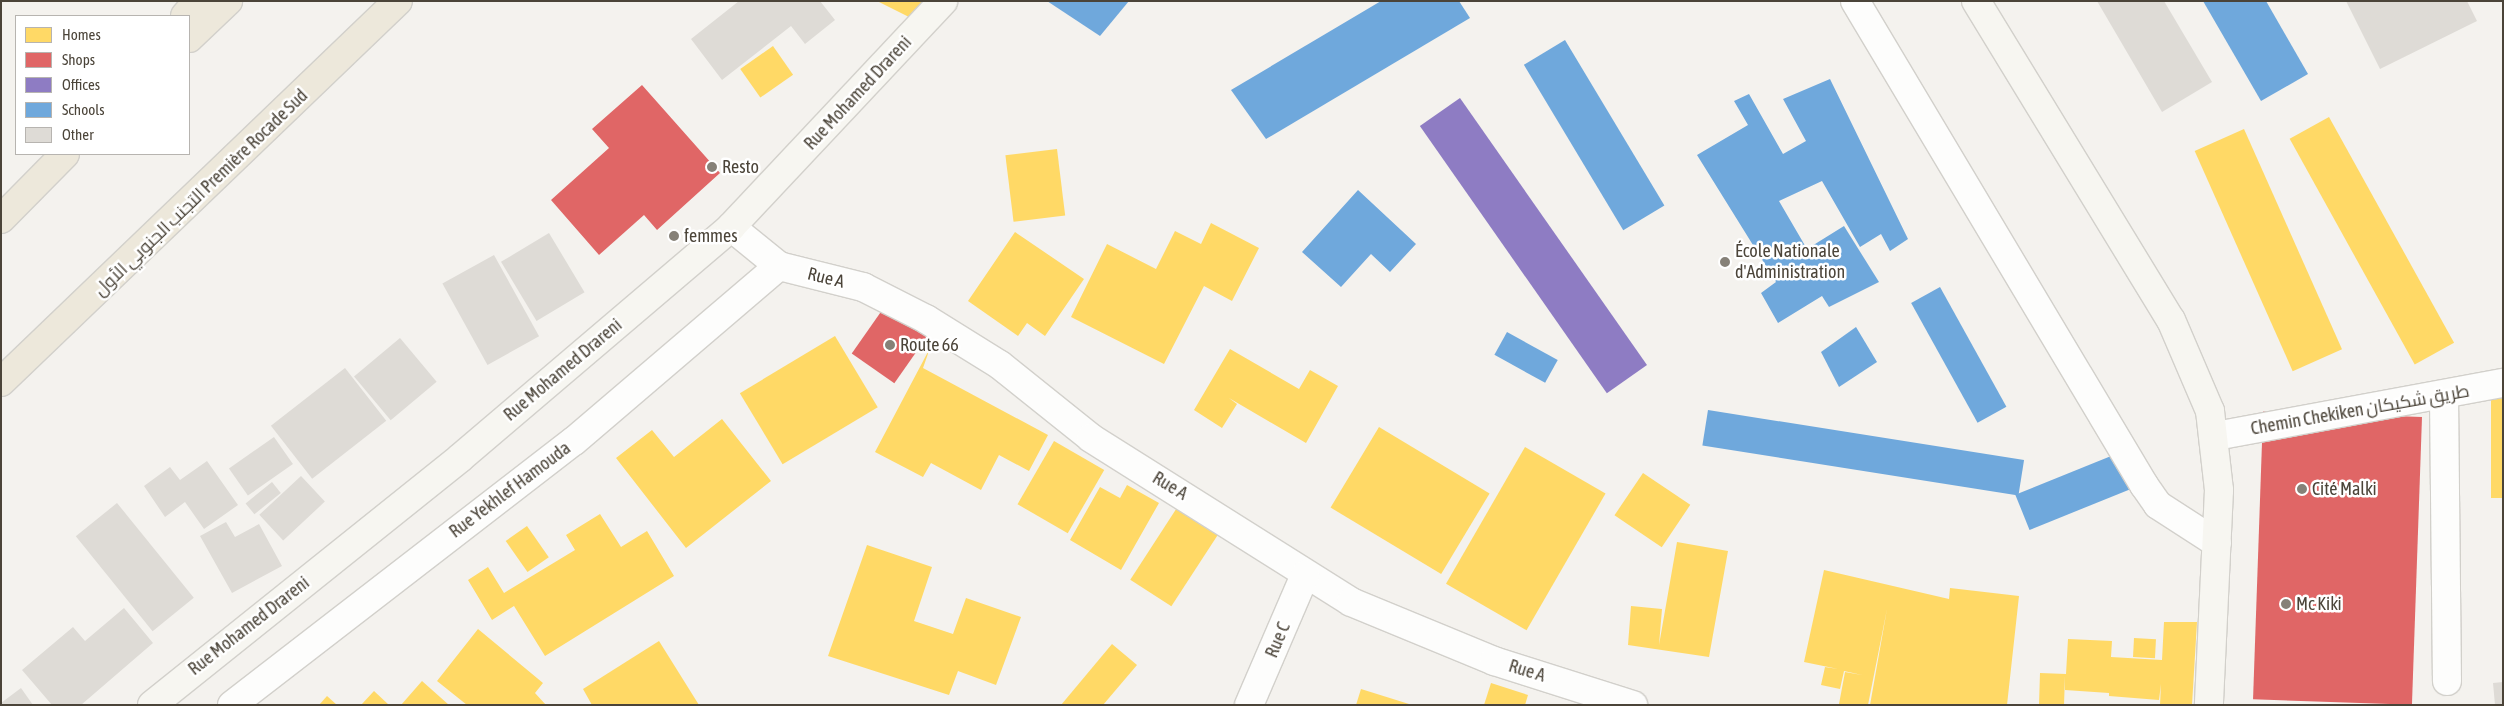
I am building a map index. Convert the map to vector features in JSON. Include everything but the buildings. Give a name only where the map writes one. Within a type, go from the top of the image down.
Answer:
[{"type":"highway","points":[[186,15],[198,1]]},
{"type":"highway","points":[[190,37],[228,1]]},
{"type":"highway","name":"التجنب الجنوبي الأول Première Rocade Sud","points":[[1,382],[398,1]]},
{"type":"highway","points":[[1,219],[64,155]]},
{"type":"street","name":"Rue Mohamed Drareni","points":[[152,705],[460,458],[731,227],[943,1]]},
{"type":"street","points":[[1855,1],[2144,485],[2158,505],[2217,543]]},
{"type":"street","points":[[1976,1],[2171,320],[2210,411],[2216,436],[2217,543],[2209,705]]},
{"type":"street","name":"Rue A","points":[[731,227],[779,266],[863,287],[926,319],[1000,365],[1091,438],[1209,509],[1304,575],[1351,602],[1444,642],[1632,705]]},
{"type":"street","name":"Rue Yekhlef Hamouda","points":[[232,705],[574,441],[779,266]]},
{"type":"street","name":"Chemin Chekiken طريق شكيكان","points":[[2216,436],[2444,397],[2503,382]]},
{"type":"street","points":[[2444,397],[2447,681]]},
{"type":"street","name":"Rue C","points":[[1249,705],[1304,575]]},
{"type":"place","name":"Resto","points":[[712,167]]},
{"type":"place","name":"femmes","points":[[674,236]]},
{"type":"place","name":"École Nationale d'Administration","points":[[1725,262]]},
{"type":"place","name":"Route 66","points":[[890,345]]},
{"type":"place","name":"Cité Malki","points":[[2302,489]]},
{"type":"place","name":"Mc Kiki","points":[[2286,604]]}]
